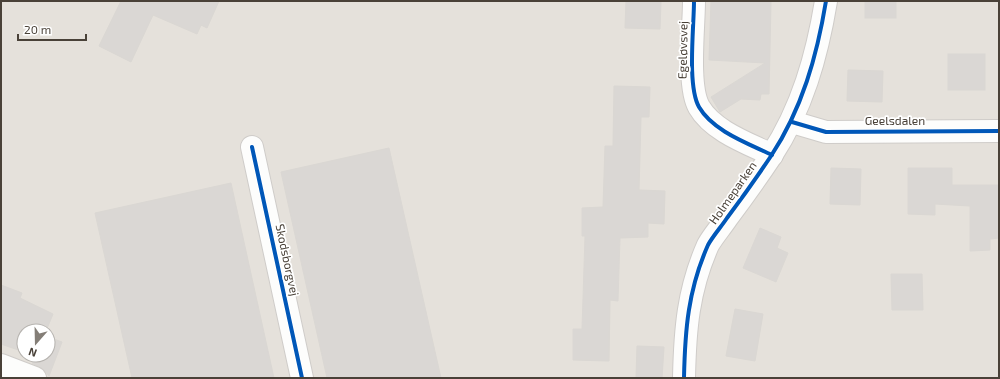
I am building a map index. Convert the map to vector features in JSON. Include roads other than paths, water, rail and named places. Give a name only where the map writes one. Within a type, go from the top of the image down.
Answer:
[{"type":"street","name":"Egeløvsvej","points":[[694,1],[692,86],[699,106],[711,120],[728,133],[772,155]]},
{"type":"street","name":"Holmeparken","points":[[684,378],[685,329],[693,286],[709,244],[772,155],[792,122],[808,80],[819,41],[826,1]]},
{"type":"street","name":"Geelsdalen","points":[[792,122],[826,132],[999,131]]},
{"type":"street","name":"Skodsborgvej","points":[[252,146],[302,378]]},
{"type":"street","points":[[1,365],[35,378]]}]
